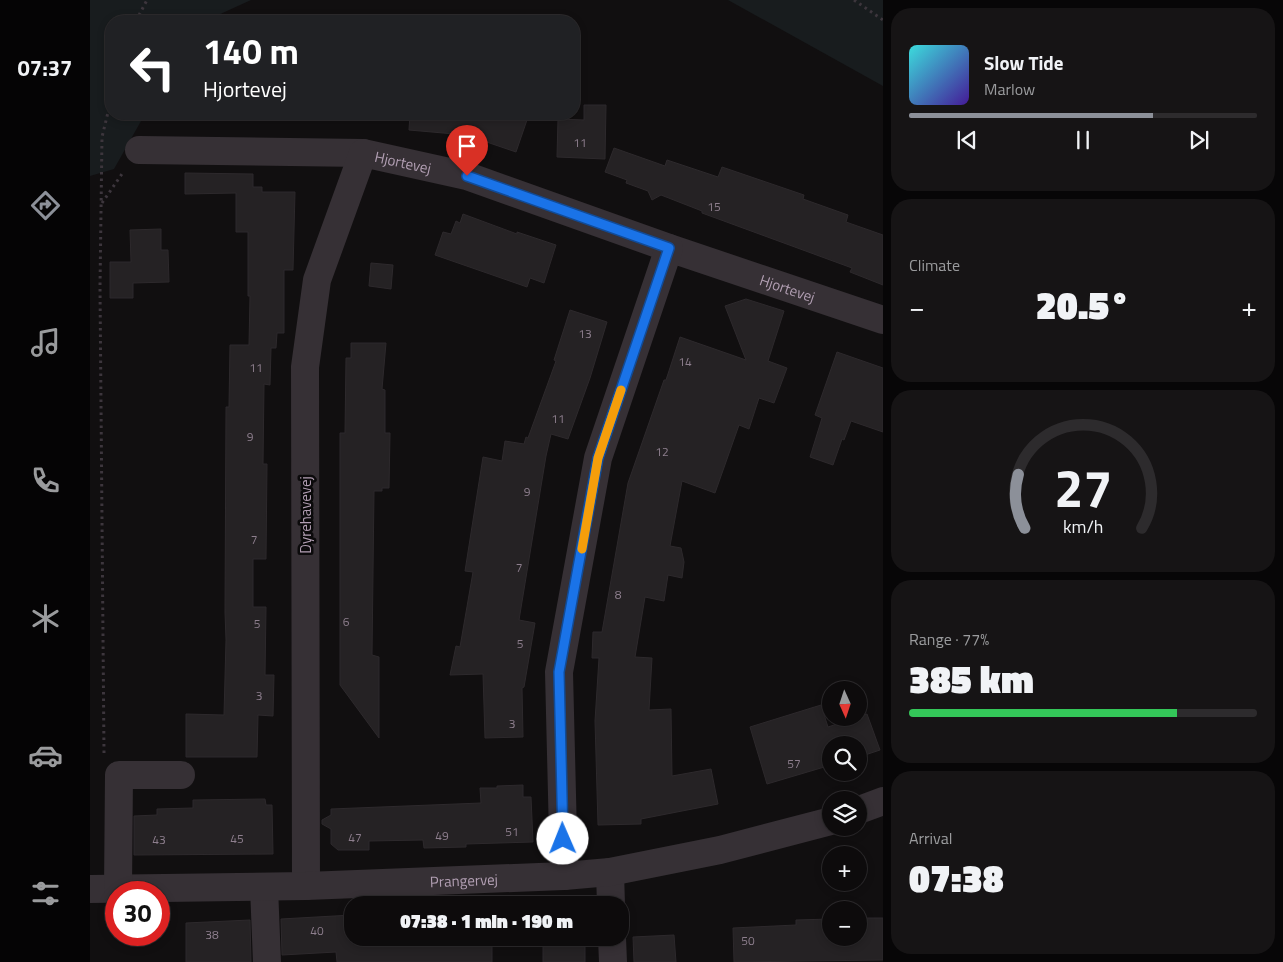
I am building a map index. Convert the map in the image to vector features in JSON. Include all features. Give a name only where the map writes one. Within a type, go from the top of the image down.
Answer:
[{"type":"street","name":"Hjortevej","points":[[139,150],[363,153],[467,176],[669,248],[883,320]]},
{"type":"street","name":"Dyrehavevej","points":[[306,886],[305,367],[318,280],[363,153]]},
{"type":"street","points":[[564,876],[559,672],[598,458],[669,248]]},
{"type":"street","points":[[118,881],[119,775],[181,776]]},
{"type":"street","points":[[867,807],[883,801]]},
{"type":"street","name":"Prangervej","points":[[170,888],[306,886],[564,876],[610,872],[720,850],[822,822]]},
{"type":"street","points":[[610,872],[611,896]]},
{"type":"street","points":[[264,887],[267,962]]},
{"type":"street","name":"Prangervej","points":[[90,889],[105,889]]},
{"type":"street","points":[[612,946],[613,962]]},
{"type":"path","points":[[139,15],[147,0]]},
{"type":"path","points":[[854,0],[883,20]]},
{"type":"path","points":[[104,760],[100,287],[102,137],[106,120]]},
{"type":"path","points":[[101,203],[139,150]]},
{"type":"shaded area","points":[[90,0],[251,0],[218,15],[105,15],[105,120],[141,120],[114,169],[90,176]]},
{"type":"shaded area","points":[[728,0],[883,0],[883,86]]},
{"type":"building","points":[[584,105],[606,105],[605,159],[557,157],[558,120],[584,120]]},
{"type":"building","points":[[410,120],[527,120],[516,152],[466,135],[409,130]]},
{"type":"building","points":[[614,148],[665,166],[667,160],[718,177],[722,167],[804,195],[803,199],[848,215],[846,222],[883,235],[883,285],[850,272],[852,268],[702,213],[702,211],[661,195],[652,200],[648,191],[626,183],[627,180],[605,172]]},
{"type":"building","points":[[185,173],[253,174],[253,187],[262,187],[262,192],[295,192],[293,270],[284,270],[284,333],[277,333],[276,348],[271,348],[270,385],[264,384],[263,464],[267,464],[266,559],[253,559],[253,607],[266,607],[265,675],[274,675],[273,716],[258,715],[257,757],[186,757],[186,714],[224,715],[226,640],[226,407],[229,407],[230,345],[249,345],[250,296],[248,296],[248,232],[236,232],[236,193],[185,194]]},
{"type":"building","points":[[463,214],[517,234],[517,232],[556,245],[544,283],[530,278],[527,287],[435,255],[443,232],[451,234],[456,221],[460,223]]},
{"type":"building","points":[[161,229],[161,250],[168,250],[169,282],[133,283],[133,298],[110,298],[110,262],[131,262],[130,230]]},
{"type":"building","points":[[371,263],[393,265],[391,289],[369,286]]},
{"type":"building","points":[[746,299],[784,311],[768,361],[787,368],[774,403],[759,398],[749,429],[739,425],[715,493],[682,481],[670,546],[681,548],[684,562],[682,578],[668,575],[664,601],[645,597],[635,657],[652,658],[649,710],[671,709],[672,776],[711,769],[718,804],[641,819],[641,824],[598,825],[595,721],[599,658],[592,658],[593,632],[602,632],[628,483],[680,337],[746,360],[725,306]]},
{"type":"building","points":[[570,310],[607,322],[590,378],[568,439],[551,434],[546,456],[519,620],[535,623],[524,687],[522,688],[523,737],[485,738],[483,674],[450,675],[456,646],[460,647],[473,572],[465,571],[483,457],[502,461],[505,441],[524,444],[526,437],[528,438],[556,361],[554,360]]},
{"type":"building","points":[[351,343],[386,343],[382,389],[385,390],[385,433],[390,433],[389,488],[382,488],[382,491],[374,491],[372,655],[379,657],[379,738],[340,685],[340,433],[345,433],[346,358],[351,358]]},
{"type":"building","points":[[837,352],[883,368],[883,432],[851,421],[844,440],[842,439],[833,465],[810,457],[822,418],[815,415]]},
{"type":"building","points":[[821,705],[822,726],[868,726],[868,717],[880,750],[867,754],[867,736],[822,736],[822,768],[767,784],[750,727]]},
{"type":"building","points":[[523,785],[523,797],[531,797],[533,842],[466,844],[466,847],[424,848],[423,840],[369,841],[369,850],[338,850],[331,844],[331,829],[322,824],[322,820],[331,815],[331,809],[481,803],[480,788]]},
{"type":"building","points":[[265,799],[266,805],[272,805],[273,854],[134,855],[134,816],[157,815],[157,809],[193,808],[193,800]]},
{"type":"building","points":[[344,915],[344,946],[492,946],[492,962],[337,962],[336,952],[282,955],[281,919]]},
{"type":"building","points":[[867,918],[883,918],[883,960],[734,962],[733,928],[796,925],[796,920],[822,919],[822,946],[867,946]]},
{"type":"building","points":[[250,920],[251,962],[186,962],[186,923]]},
{"type":"building","points":[[674,935],[676,962],[634,962],[633,937]]},
{"type":"building","points":[[543,946],[585,946],[585,962],[543,962]]},
{"type":"slow traffic","points":[[582,549],[598,458],[621,390]]},
{"type":"route","points":[[467,176],[669,248],[598,458],[559,672],[563,839]]}]
